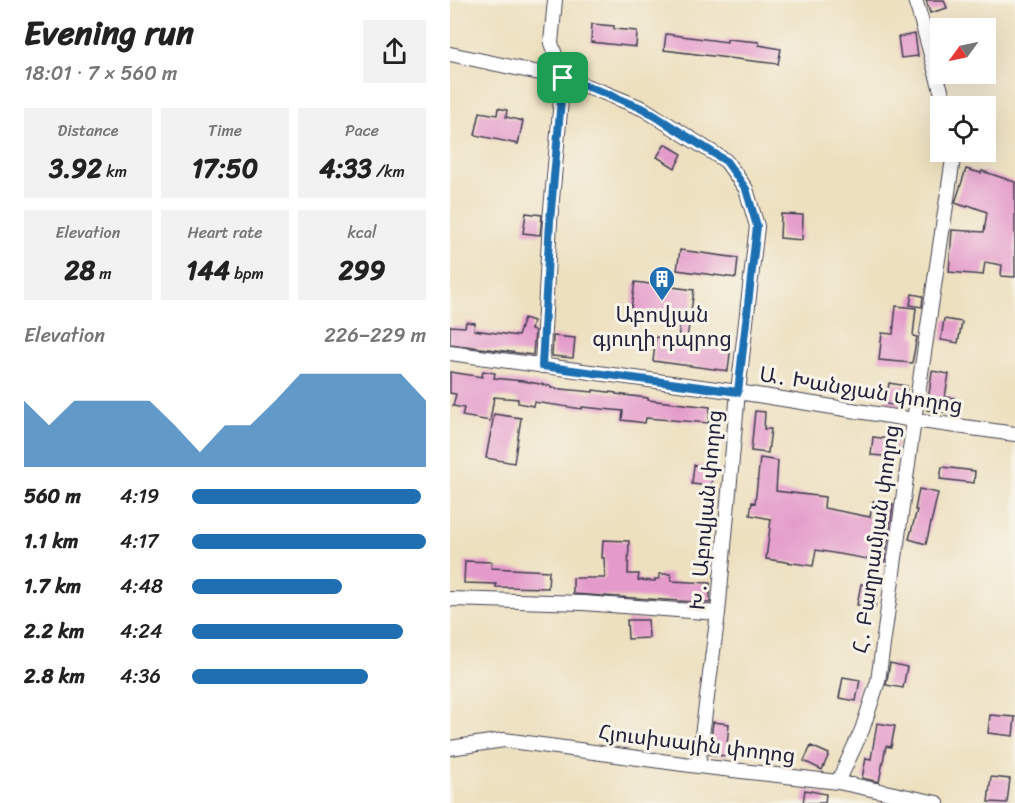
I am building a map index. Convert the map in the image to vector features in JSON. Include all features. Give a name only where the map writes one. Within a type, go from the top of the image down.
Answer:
[{"type":"street","points":[[542,366],[550,221],[563,78],[551,43],[555,0]]},
{"type":"street","points":[[915,0],[943,96]]},
{"type":"street","name":"Խ․ Աբովյան փողոց","points":[[450,54],[563,78],[644,109],[726,161],[746,189],[757,226],[738,392],[718,613],[698,766]]},
{"type":"street","name":"Հ․ Բաղրամյան փողոց","points":[[838,783],[862,730],[878,681],[953,162]]},
{"type":"street","name":"Ա․ Խանջյան փողոց","points":[[450,353],[738,392],[1015,434]]},
{"type":"street","points":[[450,599],[583,603],[718,613]]},
{"type":"street","name":"Հյուսիսային փողոց","points":[[450,748],[504,740],[838,783],[937,803]]},
{"type":"building","points":[[926,0],[944,0],[947,8],[930,13]]},
{"type":"building","points":[[592,24],[637,31],[636,47],[591,42]]},
{"type":"building","points":[[666,34],[727,42],[727,39],[759,42],[759,45],[781,49],[778,64],[664,50]]},
{"type":"building","points":[[915,34],[918,56],[901,58],[898,37]]},
{"type":"building","points":[[498,108],[507,110],[506,117],[523,121],[518,144],[475,135],[480,112],[497,115]]},
{"type":"building","points":[[665,144],[682,154],[675,168],[657,157]]},
{"type":"building","points":[[966,169],[981,173],[982,171],[1015,182],[1015,277],[1001,276],[1002,265],[985,262],[983,275],[949,272],[952,230],[984,232],[987,212],[955,203]]},
{"type":"building","points":[[526,213],[542,215],[540,235],[523,233]]},
{"type":"building","points":[[781,214],[803,215],[802,240],[780,238]]},
{"type":"building","points":[[680,250],[738,258],[736,278],[677,270]]},
{"type":"building","name":"Աբովյան գյուղի դպրոց","points":[[635,282],[694,290],[687,339],[731,345],[728,371],[653,361],[656,337],[678,340],[680,322],[630,315]]},
{"type":"building","points":[[912,294],[923,296],[922,307],[910,305]]},
{"type":"building","points":[[896,306],[916,308],[913,336],[917,337],[912,363],[879,360],[882,333],[893,334]]},
{"type":"building","points":[[524,318],[533,321],[531,330],[535,331],[533,355],[450,344],[450,326],[465,327],[466,322],[475,323],[474,330],[518,336]]},
{"type":"building","points":[[944,319],[962,322],[958,343],[941,340]]},
{"type":"building","points":[[553,336],[575,338],[573,358],[552,356]]},
{"type":"building","points":[[483,371],[495,373],[494,378],[523,381],[551,386],[551,388],[593,392],[593,390],[648,398],[648,400],[710,407],[709,423],[646,418],[645,423],[622,420],[623,411],[582,407],[582,409],[534,402],[533,406],[518,403],[518,399],[494,397],[490,421],[462,416],[464,408],[453,406],[456,394],[450,393],[450,372],[482,377]]},
{"type":"building","points":[[932,371],[949,374],[945,397],[955,398],[953,413],[927,410]]},
{"type":"building","points":[[889,383],[907,386],[903,407],[886,404]]},
{"type":"building","points":[[755,411],[765,412],[764,429],[771,429],[768,453],[751,451]]},
{"type":"building","points":[[494,414],[521,418],[514,463],[486,458]]},
{"type":"building","points":[[873,437],[897,440],[895,457],[871,455]]},
{"type":"building","points":[[760,458],[778,461],[776,491],[825,497],[824,508],[870,517],[873,501],[893,504],[885,562],[816,550],[813,566],[766,559],[771,519],[750,515],[752,502],[755,503]]},
{"type":"building","points":[[694,465],[713,467],[711,486],[692,484]]},
{"type":"building","points":[[942,467],[975,471],[974,483],[940,479]]},
{"type":"building","points":[[919,489],[938,493],[926,544],[909,539],[917,510],[915,510]]},
{"type":"building","points":[[603,540],[629,541],[628,574],[639,574],[638,580],[655,581],[659,579],[659,574],[671,574],[671,581],[710,583],[710,603],[573,594],[573,578],[605,578],[604,558],[602,558]]},
{"type":"building","points":[[465,561],[492,562],[491,568],[549,571],[548,588],[496,587],[496,584],[464,583]]},
{"type":"building","points":[[861,584],[878,587],[875,608],[857,605]]},
{"type":"building","points":[[627,620],[648,620],[649,638],[628,639]]},
{"type":"building","points":[[890,663],[907,667],[903,688],[886,685]]},
{"type":"building","points":[[843,677],[860,680],[856,701],[839,698]]},
{"type":"building","points":[[990,715],[1015,717],[1013,736],[988,733]]},
{"type":"building","points":[[713,722],[729,724],[726,756],[709,754]]},
{"type":"building","points":[[877,723],[895,726],[891,747],[886,746],[879,782],[862,778],[866,758],[871,759]]},
{"type":"building","points":[[811,746],[829,754],[822,770],[804,761]]},
{"type":"building","points":[[991,777],[1010,779],[1007,803],[988,802]]},
{"type":"building","points":[[805,790],[826,794],[825,803],[803,803]]},
{"type":"place","name":"Աբովյան գյուղի դպրոց","points":[[662,302]]},
{"type":"route","points":[[563,78],[644,109],[726,161],[746,189],[757,226],[738,392],[542,366],[550,221],[563,78]]}]
